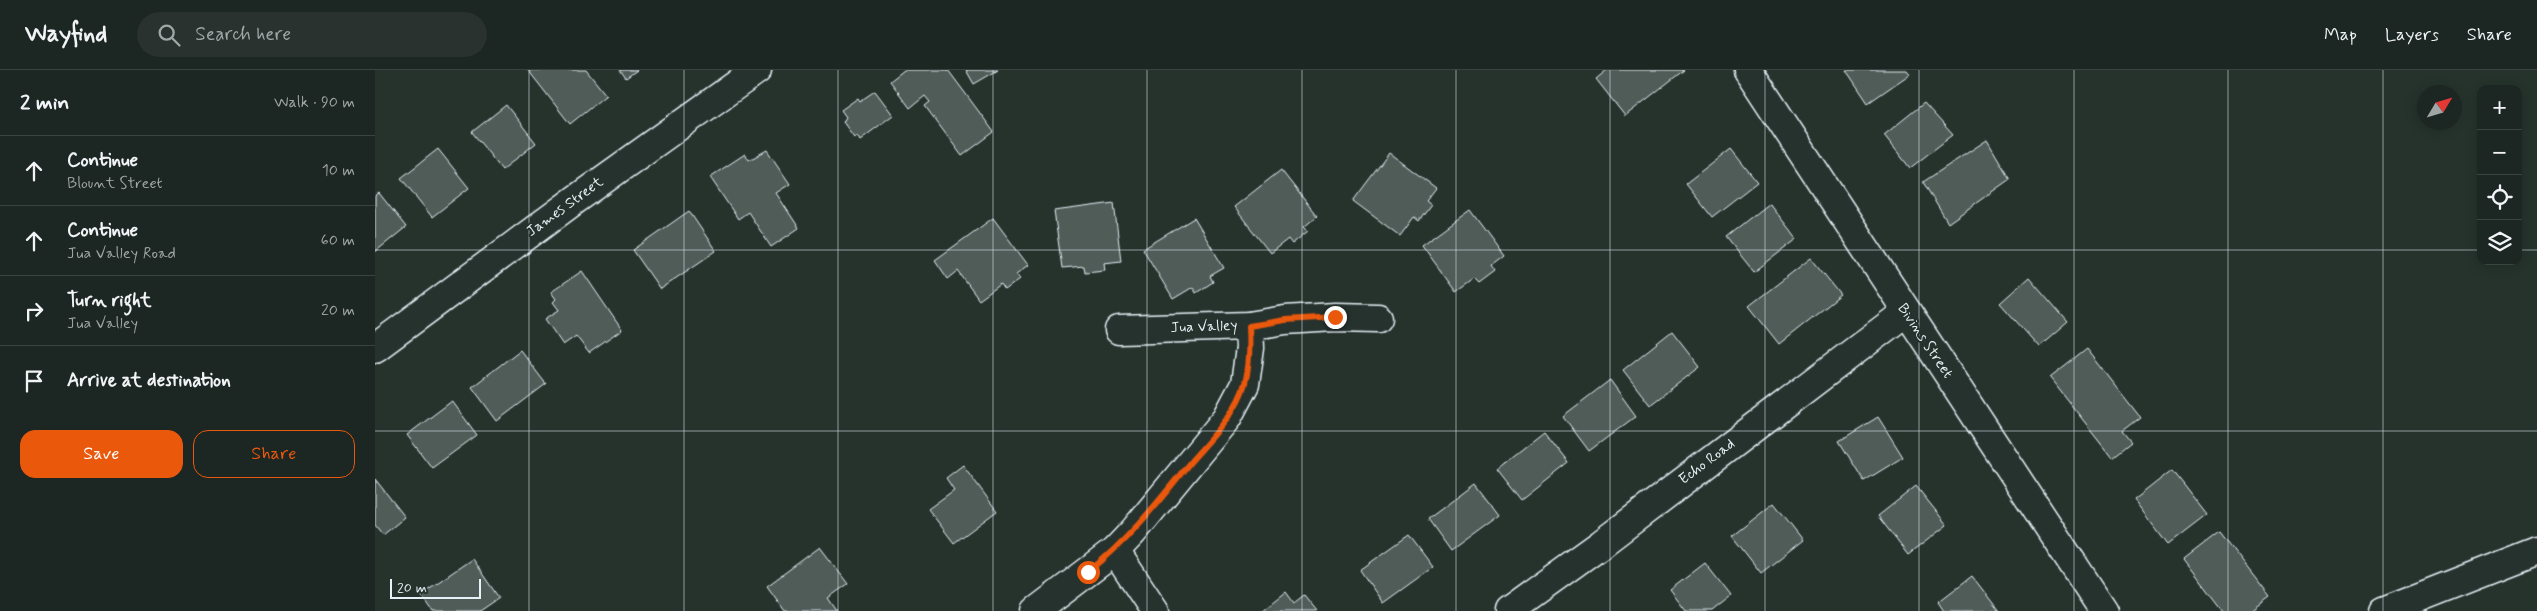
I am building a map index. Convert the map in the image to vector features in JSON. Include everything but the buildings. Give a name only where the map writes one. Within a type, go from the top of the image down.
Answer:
[{"type":"street","name":"James Street","points":[[375,348],[575,200],[757,70]]},
{"type":"street","name":"Bivins Street","points":[[1748,70],[1905,312],[2104,611]]},
{"type":"street","name":"Echo Road","points":[[1508,611],[1609,538],[1905,312]]},
{"type":"street","name":"Jua Valley","points":[[1119,330],[1249,326],[1285,320],[1378,318]]},
{"type":"street","points":[[1036,611],[1115,551],[1133,532],[1227,418],[1245,384],[1250,348],[1249,326]]},
{"type":"street","points":[[2384,611],[2537,550]]},
{"type":"street","points":[[1115,551],[1155,611]]},
{"type":"route","points":[[1088,572],[1115,551],[1133,532],[1227,418],[1245,384],[1250,348],[1249,326],[1285,320],[1335,317]]}]
